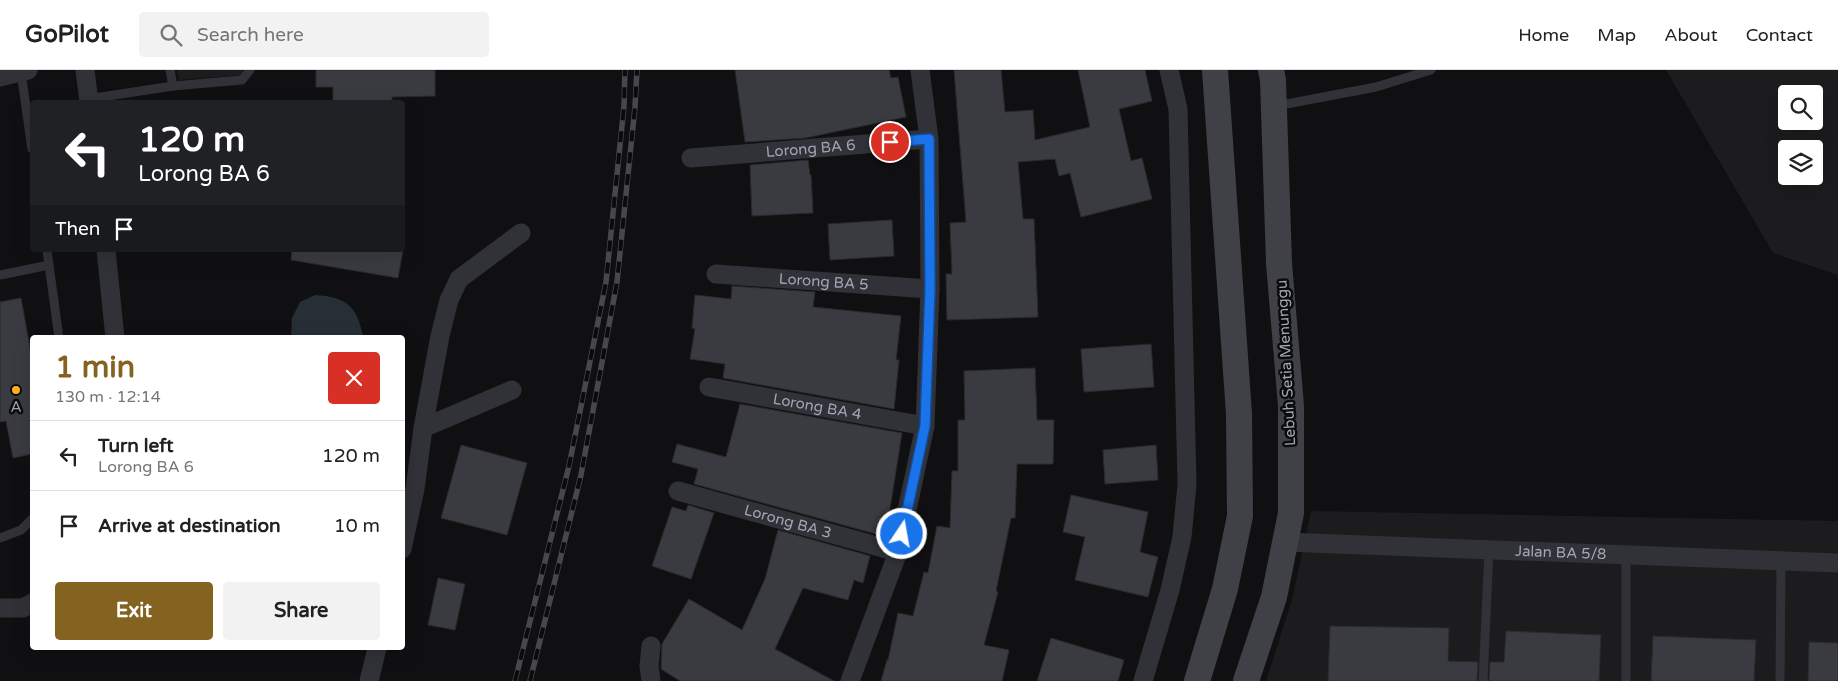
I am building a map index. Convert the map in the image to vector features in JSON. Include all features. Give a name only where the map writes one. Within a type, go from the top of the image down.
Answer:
[{"type":"street","points":[[85,70],[89,100]]},
{"type":"street","points":[[850,681],[898,552],[925,426],[930,289],[929,139],[920,70]]},
{"type":"street","points":[[1144,681],[1170,590],[1182,537],[1187,484],[1178,109],[1169,70]]},
{"type":"street","points":[[1196,681],[1225,589],[1240,516],[1239,414],[1215,70]]},
{"type":"street","name":"Lebuh Setia Menunggu","points":[[1246,681],[1274,597],[1291,513],[1291,406],[1279,263],[1274,106],[1270,70]]},
{"type":"street","points":[[0,76],[24,71]]},
{"type":"street","name":"Lorong BA 6","points":[[691,158],[929,139]]},
{"type":"street","points":[[405,535],[415,489],[423,428],[448,300],[459,279],[521,233]]},
{"type":"street","points":[[106,252],[116,335]]},
{"type":"street","name":"Lorong BA 5","points":[[716,274],[930,289]]},
{"type":"street","name":"Lorong BA 4","points":[[709,387],[925,426]]},
{"type":"street","points":[[423,428],[512,390]]},
{"type":"street","name":"Lorong BA 3","points":[[678,491],[898,552]]},
{"type":"street","name":"Jalan BA 5/8","points":[[1285,542],[1838,563]]},
{"type":"street","points":[[0,608],[23,608],[30,604]]},
{"type":"street","points":[[651,646],[649,666],[651,681]]},
{"type":"street","points":[[369,681],[377,650]]},
{"type":"lane","points":[[170,70],[173,86]]},
{"type":"lane","points":[[95,100],[173,86],[242,80],[250,70]]},
{"type":"lane","points":[[1274,106],[1376,86],[1431,70]]},
{"type":"lane","points":[[24,71],[30,130]]},
{"type":"lane","points":[[47,252],[59,335]]},
{"type":"lane","points":[[0,275],[49,265]]},
{"type":"lane","points":[[0,538],[21,530],[30,521]]},
{"type":"lane","points":[[1483,681],[1489,550]]},
{"type":"lane","points":[[1626,555],[1626,681]]},
{"type":"lane","points":[[1780,681],[1781,560]]},
{"type":"shaded area","points":[[177,70],[243,70],[241,75],[179,80]]},
{"type":"shaded area","points":[[1666,70],[1838,70],[1838,275],[1773,253]]},
{"type":"shaded area","points":[[315,295],[343,301],[354,311],[361,326],[363,335],[291,335],[292,318],[300,302]]},
{"type":"shaded area","points":[[1311,511],[1838,521],[1838,681],[1266,681],[1292,600]]},
{"type":"building","points":[[316,70],[435,70],[435,96],[392,97],[392,100],[333,100],[333,87],[316,87]]},
{"type":"building","points":[[735,70],[889,70],[891,78],[898,77],[906,117],[805,138],[745,142]]},
{"type":"building","points":[[954,70],[1001,70],[1005,112],[1033,110],[1035,140],[1090,127],[1078,70],[1145,70],[1152,101],[1119,109],[1131,161],[1142,158],[1152,199],[1081,217],[1070,173],[1059,176],[1055,159],[1018,162],[1023,219],[1034,219],[1038,317],[947,320],[946,274],[952,274],[950,223],[966,222]]},
{"type":"building","points":[[808,160],[811,175],[813,213],[752,216],[750,165]]},
{"type":"building","points":[[892,220],[894,256],[830,260],[828,224]]},
{"type":"building","points":[[292,252],[403,252],[398,278],[291,260]]},
{"type":"building","points":[[732,286],[815,292],[813,307],[901,316],[896,360],[899,360],[894,409],[723,378],[725,364],[690,359],[695,329],[692,328],[695,295],[731,299]]},
{"type":"building","name":"A","points":[[21,298],[30,348],[30,454],[13,458],[6,421],[0,422],[0,302]]},
{"type":"building","points":[[1151,344],[1154,387],[1084,392],[1081,349]]},
{"type":"building","points":[[1035,368],[1037,420],[1054,420],[1053,464],[1017,464],[1015,518],[1011,518],[996,591],[998,592],[984,645],[1009,650],[1002,681],[881,681],[888,660],[898,613],[913,616],[924,572],[928,573],[937,526],[950,528],[952,471],[958,471],[958,420],[965,420],[964,371]]},
{"type":"building","points":[[740,404],[902,433],[887,528],[878,527],[876,534],[694,484],[698,469],[672,462],[677,444],[726,457]]},
{"type":"building","points":[[461,445],[527,463],[507,535],[441,518]]},
{"type":"building","points":[[1156,445],[1158,480],[1105,484],[1103,450]]},
{"type":"building","points":[[1071,495],[1148,512],[1140,552],[1158,557],[1148,597],[1075,580],[1085,537],[1063,532]]},
{"type":"building","points":[[688,505],[714,513],[691,579],[652,566],[672,507],[686,511]]},
{"type":"building","points":[[778,530],[870,556],[863,583],[854,580],[848,600],[803,588],[775,649],[834,681],[680,681],[661,669],[662,644],[689,599],[742,630],[765,579]]},
{"type":"building","points":[[438,578],[465,584],[455,630],[428,625]]},
{"type":"building","points":[[1330,626],[1449,628],[1448,661],[1478,662],[1477,681],[1328,681]]},
{"type":"building","points":[[1506,631],[1601,635],[1599,681],[1489,681],[1490,662],[1504,662]]},
{"type":"building","points":[[1653,636],[1756,640],[1754,681],[1651,681]]},
{"type":"building","points":[[1051,638],[1124,660],[1118,681],[1037,681]]},
{"type":"building","points":[[1809,642],[1838,643],[1838,681],[1808,681]]},
{"type":"railway","points":[[515,681],[569,466],[606,282],[624,106],[625,70]]},
{"type":"railway","points":[[530,681],[581,475],[617,282],[637,70]]},
{"type":"place","name":"A","points":[[16,390]]},
{"type":"route","points":[[890,142],[929,139],[930,289],[925,426],[902,534]]}]
